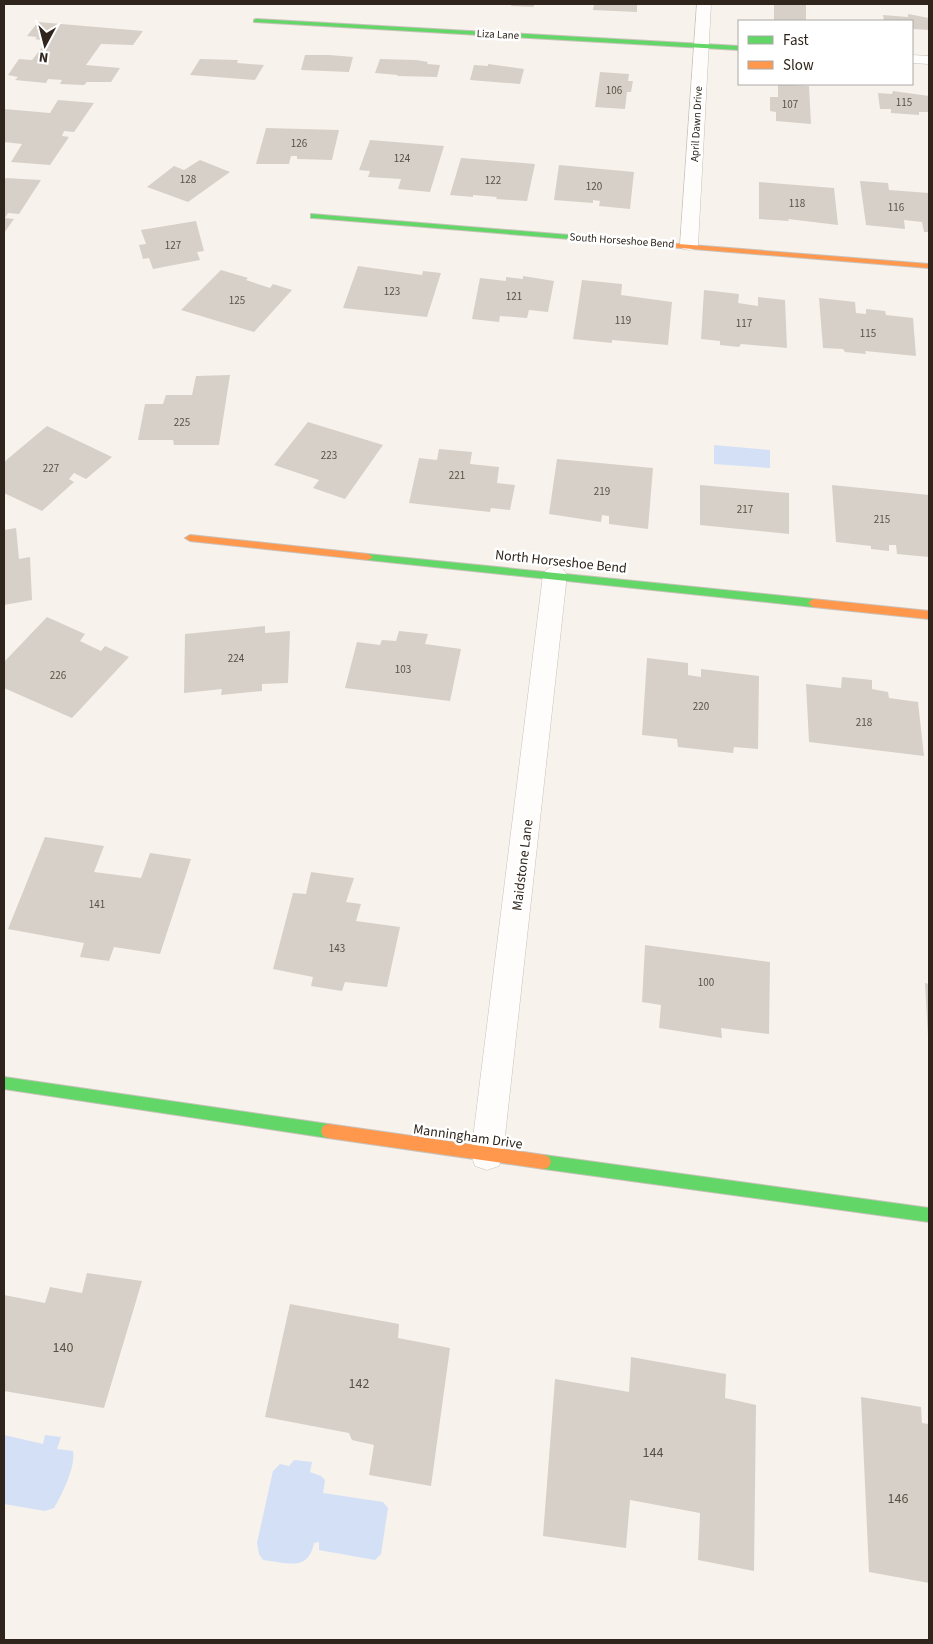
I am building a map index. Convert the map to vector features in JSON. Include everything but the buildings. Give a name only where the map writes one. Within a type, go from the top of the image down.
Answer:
[{"type":"street","name":"April Dawn Drive","points":[[689,245],[704,4]]},
{"type":"street","name":"Liza Lane","points":[[256,21],[738,48]]},
{"type":"street","points":[[913,59],[929,60]]},
{"type":"street","name":"South Horseshoe Bend","points":[[314,216],[929,266]]},
{"type":"street","name":"North Horseshoe Bend","points":[[190,538],[929,615]]},
{"type":"street","name":"Maidstone Lane","points":[[487,1154],[555,575]]},
{"type":"street","name":"Manningham Drive","points":[[4,1083],[487,1154],[929,1215]]},
{"type":"water","points":[[714,445],[770,450],[770,468],[714,464]]},
{"type":"water","points":[[4,1435],[43,1444],[45,1435],[61,1437],[57,1449],[73,1451],[70,1472],[54,1508],[45,1511],[4,1504]]},
{"type":"water","points":[[294,1460],[312,1462],[310,1472],[321,1476],[325,1480],[323,1493],[383,1502],[388,1508],[381,1554],[375,1560],[319,1550],[319,1542],[314,1543],[307,1559],[295,1564],[263,1560],[259,1554],[257,1543],[273,1471],[280,1464],[289,1466]]},
{"type":"traffic: fast","points":[[256,21],[738,48]]},
{"type":"traffic: fast","points":[[314,216],[631,242]]},
{"type":"traffic: fast","points":[[368,557],[813,603]]},
{"type":"traffic: fast","points":[[4,1083],[328,1131]]},
{"type":"traffic: fast","points":[[544,1162],[929,1215]]},
{"type":"traffic: slow","points":[[631,242],[929,266]]},
{"type":"traffic: slow","points":[[190,538],[368,557]]},
{"type":"traffic: slow","points":[[813,603],[929,615]]},
{"type":"traffic: slow","points":[[328,1131],[544,1162]]}]
